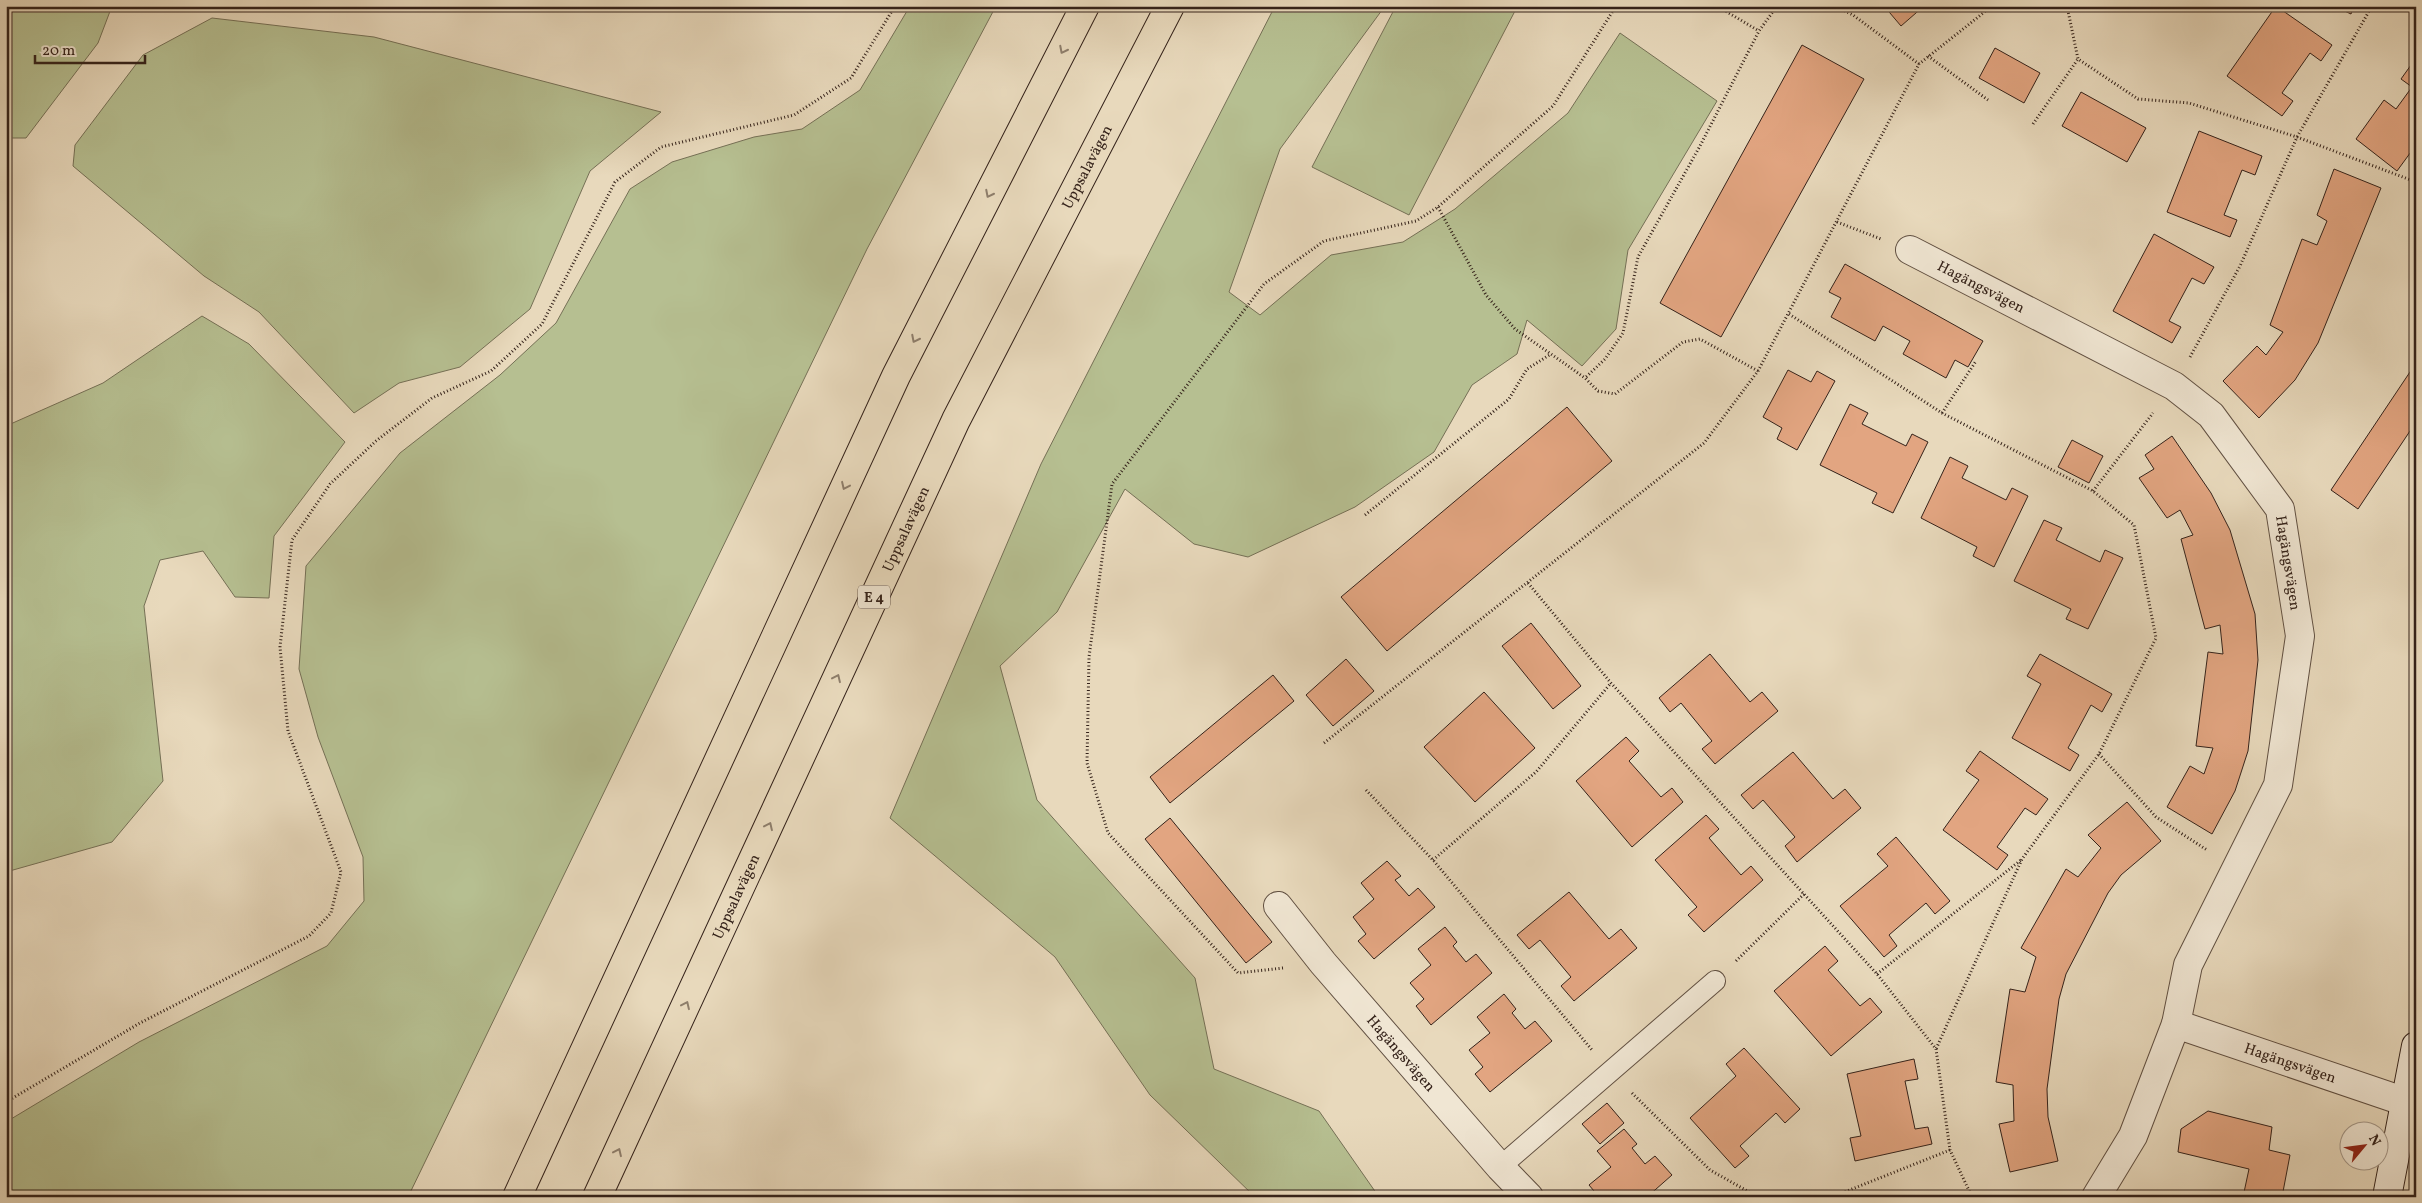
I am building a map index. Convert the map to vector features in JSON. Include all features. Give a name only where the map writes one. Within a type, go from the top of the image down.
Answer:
[{"type":"highway","points":[[518,1197],[896,376],[1085,6]]},
{"type":"highway","name":"Uppsalavägen","points":[[597,1197],[956,420],[1170,6]]},
{"type":"street","name":"Hagängsvägen","points":[[1910,250],[2174,386],[2211,415],[2280,509],[2300,636],[2278,786],[2188,965],[2176,1024],[2133,1136],[2096,1197]]},
{"type":"street","name":"Hagängsvägen","points":[[1278,906],[1323,963],[1500,1167],[1529,1197]]},
{"type":"street","name":"Hagängsvägen","points":[[2176,1024],[2406,1102]]},
{"type":"street","points":[[2387,1197],[2416,1046]]},
{"type":"lane","points":[[1500,1167],[1715,981]]},
{"type":"path","points":[[6,1102],[140,1023],[309,936],[331,913],[341,872],[288,731],[280,647],[292,540],[330,484],[376,441],[432,398],[491,371],[542,324],[615,182],[661,147],[794,115],[852,78],[895,6]]},
{"type":"path","points":[[1323,963],[1238,973],[1108,833],[1087,763],[1089,657],[1112,484],[1264,284],[1324,241],[1416,221],[1438,207],[1553,106],[1616,6]]},
{"type":"path","points":[[1717,6],[1759,32]]},
{"type":"path","points":[[1585,378],[1605,358],[1623,332],[1638,256],[1700,146],[1759,32],[1777,6]]},
{"type":"path","points":[[1835,6],[1853,15],[1919,64]]},
{"type":"path","points":[[1324,743],[1704,443],[1758,371],[1919,64],[1992,6]]},
{"type":"path","points":[[2067,6],[2078,60],[2138,99],[2189,102],[2297,137],[2416,182]]},
{"type":"path","points":[[2093,491],[2174,386],[2240,266],[2297,137],[2372,6]]},
{"type":"path","points":[[1928,56],[1988,100]]},
{"type":"path","points":[[2033,124],[2078,60]]},
{"type":"path","points":[[1438,207],[1486,296],[1515,329],[1585,378],[1598,390],[1615,394],[1682,342],[1700,339],[1758,371]]},
{"type":"path","points":[[1837,222],[1910,250]]},
{"type":"path","points":[[1789,314],[1942,413],[2093,491],[2134,526],[2156,638],[2099,754],[2022,859],[1936,1049]]},
{"type":"path","points":[[1365,515],[1509,398],[1527,369],[1551,354]]},
{"type":"path","points":[[1942,413],[1976,361]]},
{"type":"path","points":[[1528,583],[1612,683],[1877,974],[1936,1049],[1950,1150],[1972,1197]]},
{"type":"path","points":[[1433,860],[1536,772],[1612,683]]},
{"type":"path","points":[[2099,754],[2156,818],[2237,869]]},
{"type":"path","points":[[1366,790],[1433,860],[1610,1072],[1710,1170],[1758,1197]]},
{"type":"path","points":[[1877,974],[2022,859]]},
{"type":"path","points":[[1715,981],[1805,893]]},
{"type":"path","points":[[1832,1197],[1950,1150]]},
{"type":"green space","points":[[6,6],[112,6],[98,43],[26,138],[6,138]]},
{"type":"green space","points":[[910,6],[996,6],[867,249],[408,1197],[6,1197],[6,1122],[139,1042],[327,946],[364,901],[363,857],[318,737],[299,669],[306,566],[400,453],[500,375],[556,323],[630,189],[672,162],[754,137],[802,129],[860,90]]},
{"type":"green space","points":[[1275,6],[1385,6],[1280,149],[1229,292],[1260,315],[1331,255],[1403,242],[1455,209],[1568,113],[1620,33],[1717,101],[1628,250],[1616,329],[1582,366],[1527,320],[1517,354],[1472,385],[1434,452],[1355,507],[1248,557],[1194,544],[1125,489],[1057,612],[1000,666],[1037,800],[1195,978],[1214,1069],[1319,1111],[1379,1197],[1255,1197],[1150,1095],[1055,957],[890,818],[1041,464]]},
{"type":"green space","points":[[1396,6],[1509,6],[1516,9],[1409,215],[1312,167]]},
{"type":"green space","points":[[212,18],[374,37],[661,112],[590,171],[530,309],[460,367],[399,383],[354,413],[259,312],[204,276],[73,166],[75,145],[143,55]]},
{"type":"green space","points":[[202,316],[249,344],[345,442],[274,536],[269,598],[235,597],[203,551],[160,560],[144,606],[163,781],[112,842],[6,872],[6,426],[103,383]]},
{"type":"building","points":[[1884,6],[1924,6],[1901,26]]},
{"type":"building","points":[[2276,6],[2332,45],[2321,61],[2310,53],[2282,93],[2293,101],[2282,116],[2227,76]]},
{"type":"building","points":[[2334,6],[2354,6],[2351,14]]},
{"type":"building","points":[[1802,45],[1864,79],[1721,337],[1660,303]]},
{"type":"building","points":[[1995,48],[2040,73],[2024,103],[1979,78]]},
{"type":"building","points":[[2416,58],[2416,145],[2397,171],[2356,139],[2384,100],[2396,109],[2412,87],[2401,79]]},
{"type":"building","points":[[2081,92],[2146,128],[2127,162],[2062,126]]},
{"type":"building","points":[[2199,131],[2262,156],[2255,175],[2242,170],[2224,215],[2237,220],[2230,237],[2167,212]]},
{"type":"building","points":[[2334,169],[2381,188],[2318,343],[2295,380],[2259,418],[2223,381],[2257,346],[2266,355],[2283,332],[2270,325],[2302,239],[2317,245],[2327,221],[2317,215]]},
{"type":"building","points":[[2154,234],[2214,267],[2204,284],[2192,278],[2169,321],[2181,327],[2172,343],[2113,311]]},
{"type":"building","points":[[1845,264],[1983,341],[1968,367],[1955,360],[1946,378],[1903,354],[1910,341],[1883,326],[1875,341],[1831,317],[1841,298],[1829,292]]},
{"type":"building","points":[[2416,363],[2416,422],[2358,509],[2331,490]]},
{"type":"building","points":[[1788,370],[1811,382],[1817,371],[1835,381],[1797,450],[1777,439],[1782,428],[1763,417]]},
{"type":"building","points":[[1850,404],[1868,413],[1862,424],[1906,446],[1912,434],[1928,442],[1893,513],[1872,503],[1877,493],[1820,465]]},
{"type":"building","points":[[1567,407],[1612,461],[1387,651],[1341,597]]},
{"type":"building","points":[[2172,436],[2211,493],[2230,530],[2255,614],[2258,660],[2248,751],[2235,791],[2212,834],[2167,807],[2190,766],[2204,774],[2213,748],[2196,746],[2208,652],[2223,654],[2220,625],[2205,629],[2181,539],[2193,535],[2180,510],[2167,518],[2139,478],[2154,469],[2145,455]]},
{"type":"building","points":[[2072,440],[2103,456],[2089,483],[2058,467]]},
{"type":"building","points":[[1950,457],[1968,466],[1962,478],[2006,500],[2012,488],[2028,496],[1994,567],[1973,556],[1977,547],[1921,518]]},
{"type":"building","points":[[2044,520],[2062,528],[2056,540],[2100,562],[2105,550],[2123,558],[2088,629],[2066,619],[2071,609],[2014,581]]},
{"type":"building","points":[[1531,623],[1581,686],[1553,709],[1502,646]]},
{"type":"building","points":[[1710,654],[1750,702],[1762,692],[1778,711],[1715,764],[1702,749],[1712,741],[1681,703],[1670,712],[1659,698]]},
{"type":"building","points":[[2040,654],[2112,694],[2102,712],[2091,705],[2068,748],[2079,755],[2070,771],[2012,738],[2041,684],[2027,676]]},
{"type":"building","points":[[1346,659],[1374,691],[1333,726],[1306,695]]},
{"type":"building","points":[[1273,675],[1294,701],[1170,803],[1150,777]]},
{"type":"building","points":[[1484,692],[1535,748],[1475,802],[1424,747]]},
{"type":"building","points":[[1626,737],[1639,751],[1629,761],[1661,797],[1672,788],[1683,802],[1632,847],[1576,781]]},
{"type":"building","points":[[1980,751],[2048,799],[2036,815],[2025,808],[1997,847],[2008,855],[1997,870],[1943,830],[1979,780],[1966,771]]},
{"type":"building","points":[[1793,752],[1833,799],[1845,789],[1861,808],[1797,862],[1785,846],[1795,837],[1763,800],[1753,809],[1741,795]]},
{"type":"building","points":[[2127,802],[2161,841],[2121,875],[2108,893],[2066,974],[2059,999],[2047,1089],[2048,1117],[2058,1161],[2010,1172],[1999,1124],[2014,1121],[2013,1085],[1996,1082],[2010,989],[2025,992],[2036,957],[2021,948],[2066,869],[2078,877],[2101,848],[2088,835]]},
{"type":"building","points":[[1706,815],[1719,829],[1709,838],[1741,875],[1751,866],[1763,880],[1704,932],[1688,915],[1697,907],[1655,860]]},
{"type":"building","points":[[1170,818],[1272,942],[1246,963],[1145,839]]},
{"type":"building","points":[[1896,837],[1950,901],[1935,914],[1926,903],[1889,935],[1897,946],[1884,957],[1840,906],[1888,866],[1877,854]]},
{"type":"building","points":[[1387,861],[1401,876],[1395,880],[1409,896],[1418,888],[1435,907],[1374,959],[1358,941],[1366,934],[1353,917],[1374,899],[1361,883]]},
{"type":"building","points":[[1569,892],[1609,939],[1621,929],[1637,948],[1574,1001],[1561,986],[1571,977],[1540,940],[1529,949],[1517,935]]},
{"type":"building","points":[[1445,927],[1457,942],[1453,946],[1466,962],[1476,954],[1492,973],[1431,1025],[1416,1006],[1424,999],[1410,983],[1431,965],[1418,949]]},
{"type":"building","points":[[1825,946],[1838,961],[1828,970],[1860,1006],[1870,998],[1882,1012],[1831,1056],[1774,991]]},
{"type":"building","points":[[1504,994],[1516,1009],[1512,1013],[1525,1029],[1535,1021],[1552,1041],[1490,1092],[1475,1074],[1483,1067],[1469,1050],[1490,1033],[1477,1017]]},
{"type":"building","points":[[1744,1048],[1800,1109],[1785,1123],[1776,1113],[1740,1146],[1749,1156],[1735,1168],[1690,1118],[1736,1076],[1726,1064]]},
{"type":"building","points":[[1914,1059],[1918,1079],[1905,1081],[1915,1129],[1928,1127],[1932,1144],[1855,1161],[1850,1138],[1861,1136],[1847,1074]]},
{"type":"building","points":[[1607,1103],[1624,1123],[1600,1144],[1582,1124]]},
{"type":"building","points":[[2208,1111],[2272,1127],[2269,1150],[2290,1155],[2282,1197],[2243,1197],[2249,1169],[2178,1152],[2181,1129]]},
{"type":"building","points":[[1624,1129],[1637,1144],[1632,1148],[1645,1164],[1655,1156],[1672,1175],[1647,1197],[1599,1197],[1589,1185],[1611,1167],[1597,1151]]}]
